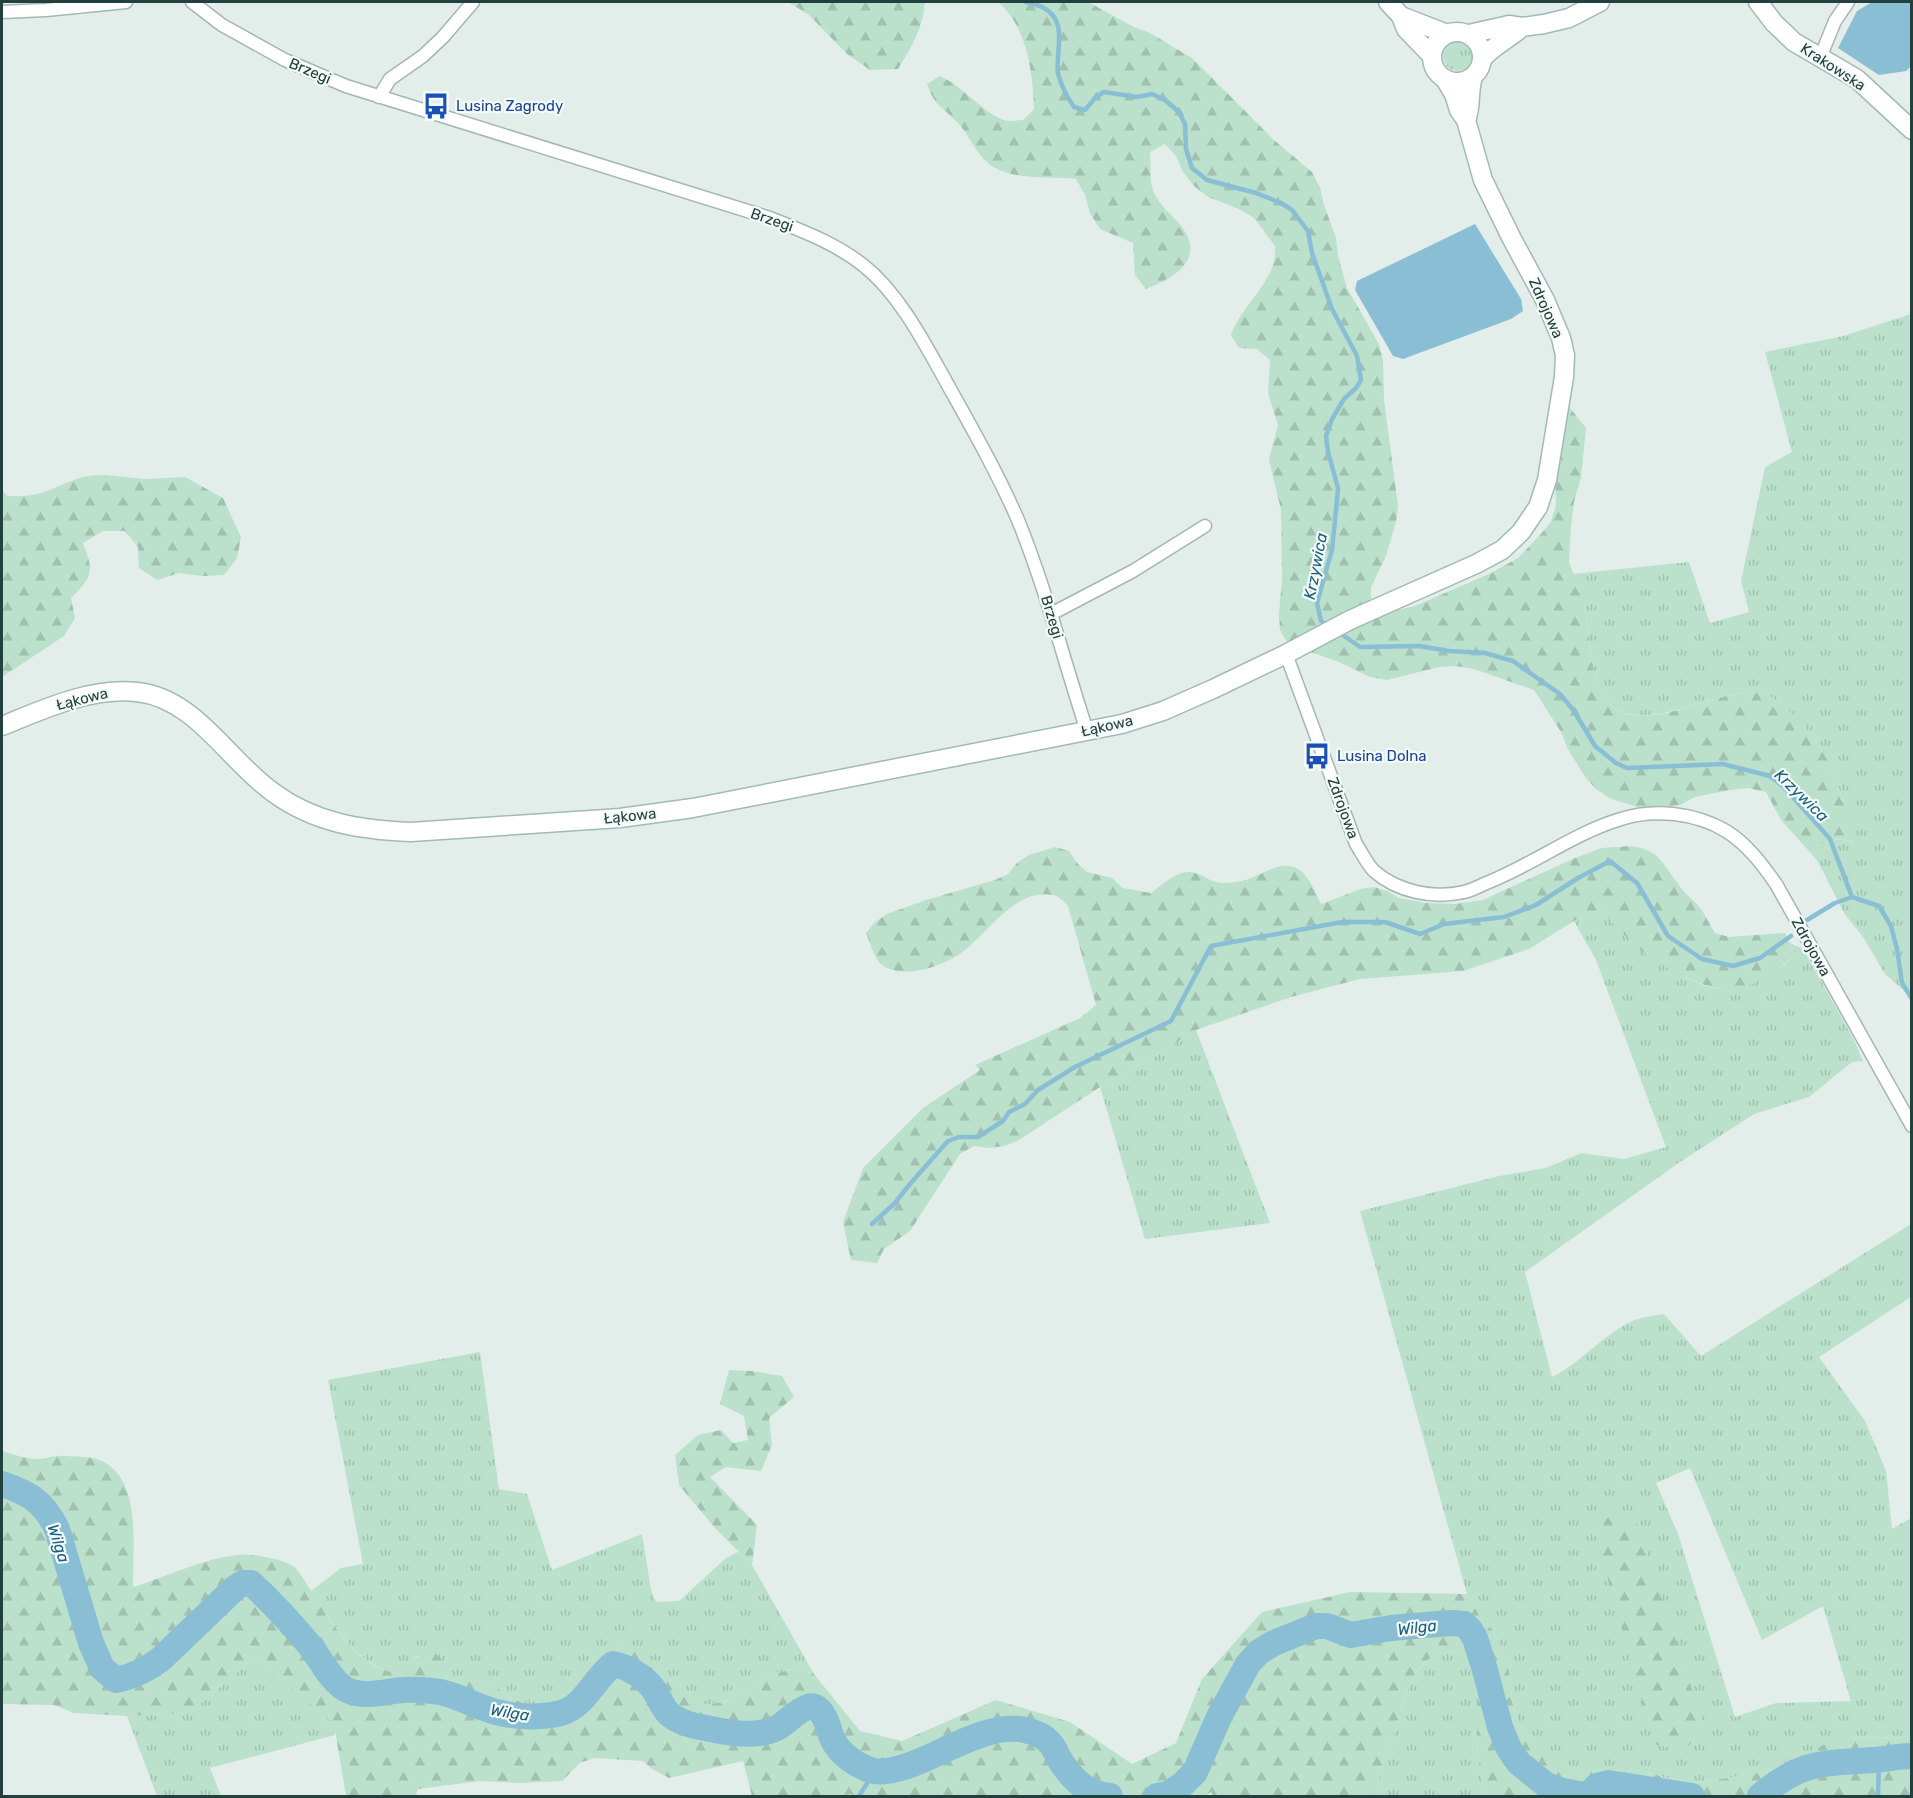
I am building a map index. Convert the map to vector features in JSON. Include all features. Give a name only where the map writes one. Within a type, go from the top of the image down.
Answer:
[{"type":"street","points":[[2,12],[126,2]]},
{"type":"street","name":"Brzegi","points":[[192,2],[222,25],[285,60],[379,97],[770,219],[820,238],[863,265],[890,292],[930,351],[1017,519],[1051,614],[1087,731]]},
{"type":"street","points":[[379,97],[390,79],[443,37],[473,2]]},
{"type":"street","points":[[1388,2],[1401,16],[1406,29],[1432,56]]},
{"type":"street","points":[[1522,27],[1512,36],[1492,47],[1473,77],[1459,82],[1445,79],[1435,69],[1432,56],[1436,43],[1447,34],[1454,32],[1469,34],[1509,25],[1522,27],[1569,18],[1600,2]]},
{"type":"street","name":"Krakowska","points":[[1758,2],[1774,23],[1794,42],[1857,79],[1911,130]]},
{"type":"street","points":[[1820,58],[1835,21],[1848,2]]},
{"type":"street","points":[[1401,16],[1447,34]]},
{"type":"street","points":[[1469,34],[1479,44],[1483,58]]},
{"type":"street","name":"Zdrojowa","points":[[1466,120],[1470,110],[1469,88],[1473,77]]},
{"type":"street","name":"Zdrojowa","points":[[1445,79],[1466,120],[1483,180],[1545,300],[1561,338],[1564,377],[1547,480],[1538,507],[1521,532],[1502,549],[1476,564],[1350,620],[1286,654],[1356,844],[1374,870],[1402,889],[1435,895],[1465,892],[1503,877],[1594,829],[1622,818],[1660,813],[1692,817],[1726,831],[1753,853],[1776,884],[1911,1126]]},
{"type":"street","points":[[1051,614],[1133,571],[1205,526]]},
{"type":"street","name":"Łąkowa","points":[[2,726],[78,698],[102,693],[139,692],[160,698],[178,707],[199,723],[264,786],[295,807],[326,820],[350,827],[411,832],[528,826],[642,816],[693,808],[1141,719],[1286,654]]},
{"type":"green space","points":[[788,2],[925,2],[916,37],[898,69],[870,70],[847,54],[809,15]]},
{"type":"green space","points":[[998,2],[1088,2],[1150,33],[1192,58],[1274,140],[1312,172],[1320,188],[1336,238],[1338,256],[1347,288],[1379,344],[1383,361],[1384,400],[1398,506],[1386,556],[1371,587],[1371,604],[1384,613],[1415,606],[1489,574],[1518,558],[1551,522],[1556,505],[1555,471],[1560,439],[1570,408],[1586,428],[1581,477],[1574,502],[1569,563],[1583,595],[1595,680],[1608,703],[1626,714],[1647,716],[1742,693],[1763,694],[1771,697],[1790,711],[1818,743],[1840,790],[1855,843],[1836,840],[1818,845],[1817,860],[1781,820],[1766,792],[1748,788],[1695,797],[1680,805],[1645,809],[1611,799],[1596,789],[1585,777],[1568,749],[1561,732],[1534,690],[1474,669],[1456,666],[1439,667],[1387,680],[1370,677],[1339,662],[1288,644],[1280,630],[1279,614],[1282,579],[1281,510],[1269,459],[1278,425],[1268,393],[1270,360],[1257,349],[1239,348],[1231,335],[1240,317],[1269,274],[1274,263],[1275,246],[1254,218],[1239,209],[1208,197],[1194,186],[1183,172],[1176,156],[1165,144],[1150,152],[1152,186],[1158,200],[1181,226],[1188,238],[1189,258],[1176,273],[1146,289],[1135,275],[1133,243],[1100,229],[1090,213],[1085,195],[1076,179],[1031,177],[1008,173],[989,164],[958,123],[936,102],[927,84],[940,76],[957,86],[988,111],[1006,121],[1023,120],[1034,109],[1030,66],[1022,37],[1008,12]]},
{"type":"green space","points":[[1458,41],[1469,45],[1473,56],[1469,67],[1458,71],[1447,67],[1443,56],[1447,45]]},
{"type":"green space","points":[[1911,314],[1911,997],[1885,974],[1863,937],[1844,913],[1817,860],[1817,845],[1836,840],[1854,843],[1834,773],[1806,728],[1779,702],[1762,694],[1741,693],[1670,712],[1647,715],[1626,713],[1608,702],[1595,680],[1584,601],[1573,574],[1689,562],[1710,623],[1749,612],[1741,581],[1765,467],[1792,452],[1765,352],[1843,336]]},
{"type":"green space","points":[[104,475],[145,479],[185,477],[223,498],[241,537],[237,558],[224,575],[202,576],[179,573],[157,580],[139,568],[138,547],[125,531],[103,531],[83,543],[89,560],[89,573],[84,584],[71,598],[75,618],[64,636],[2,677],[2,490],[7,496],[38,494],[83,477]]},
{"type":"green space","points":[[1630,846],[1649,851],[1661,860],[1683,891],[1701,909],[1715,933],[1729,937],[1785,933],[1795,955],[1754,983],[1735,990],[1716,988],[1683,976],[1643,952],[1600,910],[1574,921],[1529,949],[1463,971],[1360,979],[1291,997],[1196,1030],[1156,1056],[1100,1087],[1019,1140],[1004,1146],[989,1148],[974,1146],[960,1154],[910,1231],[884,1249],[877,1263],[851,1260],[843,1222],[863,1168],[923,1108],[980,1070],[975,1065],[1080,1018],[1096,1005],[1068,906],[1055,896],[1040,895],[1015,904],[957,956],[923,970],[889,969],[875,957],[866,933],[875,922],[887,914],[995,880],[1008,874],[1017,863],[1029,855],[1055,847],[1069,851],[1087,872],[1112,878],[1123,888],[1151,893],[1168,880],[1187,872],[1216,882],[1230,883],[1248,879],[1277,867],[1291,866],[1302,872],[1309,880],[1321,904],[1361,889],[1374,887],[1399,898],[1427,903],[1455,904],[1483,900],[1602,848]]},
{"type":"green space","points":[[1600,910],[1626,935],[1675,972],[1692,981],[1727,990],[1774,971],[1785,964],[1795,955],[1790,943],[1803,949],[1853,1038],[1863,1061],[1852,1062],[1809,1097],[1754,1114],[1680,1162],[1525,1272],[1552,1377],[1618,1329],[1641,1318],[1664,1314],[1701,1356],[1911,1224],[1911,1297],[1819,1357],[1865,1421],[1886,1471],[1892,1529],[1911,1518],[1911,1738],[1847,1737],[1776,1770],[1697,1783],[1677,1781],[1640,1770],[1581,1771],[1562,1766],[1545,1757],[1519,1725],[1513,1706],[1508,1665],[1492,1629],[1479,1615],[1467,1594],[1360,1211],[1499,1176],[1546,1168],[1581,1153],[1624,1159],[1666,1147],[1596,960],[1574,921]],"holes":[[[1690,1468],[1762,1640],[1823,1606],[1851,1701],[1776,1703],[1735,1717],[1678,1534],[1656,1483]]]},
{"type":"green space","points":[[1196,1030],[1270,1223],[1145,1239],[1100,1087],[1156,1056]]},
{"type":"green space","points":[[480,1352],[499,1489],[527,1494],[552,1570],[642,1534],[651,1590],[656,1602],[679,1601],[726,1558],[738,1552],[752,1565],[814,1674],[795,1669],[776,1673],[723,1702],[704,1705],[672,1681],[658,1665],[581,1684],[570,1700],[549,1706],[529,1706],[509,1697],[493,1685],[473,1681],[454,1681],[442,1674],[442,1659],[417,1656],[395,1673],[368,1661],[356,1651],[337,1629],[311,1591],[341,1568],[363,1564],[328,1380]]},
{"type":"green space","points":[[729,1370],[782,1376],[794,1397],[769,1418],[772,1445],[761,1471],[726,1467],[710,1477],[757,1525],[752,1565],[715,1528],[679,1485],[675,1455],[698,1435],[721,1430],[733,1443],[748,1440],[744,1416],[720,1404]]},
{"type":"green space","points":[[2,1451],[33,1459],[61,1456],[89,1457],[112,1468],[122,1481],[129,1497],[134,1534],[133,1587],[226,1557],[251,1555],[281,1561],[297,1570],[345,1640],[367,1661],[395,1673],[405,1663],[431,1650],[442,1659],[442,1674],[454,1681],[473,1681],[493,1685],[509,1697],[529,1706],[549,1706],[569,1700],[591,1667],[623,1645],[642,1652],[672,1681],[704,1705],[723,1702],[776,1673],[795,1669],[814,1674],[860,1731],[902,1741],[996,1700],[1070,1722],[1132,1764],[1176,1743],[1202,1679],[1262,1612],[1350,1592],[1467,1594],[1479,1615],[1492,1629],[1508,1665],[1513,1706],[1519,1725],[1545,1756],[1562,1766],[1581,1771],[1640,1770],[1677,1781],[1697,1783],[1776,1770],[1827,1743],[1847,1737],[1911,1738],[1911,1796],[1485,1796],[1478,1752],[1475,1682],[1468,1662],[1461,1652],[1433,1656],[1422,1664],[1416,1673],[1406,1694],[1372,1796],[1213,1796],[1211,1792],[1205,1796],[852,1796],[851,1794],[843,1796],[752,1796],[743,1761],[669,1778],[643,1761],[594,1758],[580,1763],[562,1781],[520,1783],[480,1781],[418,1789],[415,1796],[346,1796],[334,1724],[254,1658],[189,1713],[127,1716],[74,1713],[54,1705],[2,1704]]},
{"type":"green space","points":[[1633,1511],[1705,1728],[1684,1751],[1654,1744],[1592,1522]]},
{"type":"green space","points":[[1462,1652],[1473,1672],[1477,1693],[1478,1752],[1485,1796],[1372,1796],[1379,1780],[1385,1753],[1416,1673],[1434,1656]]},
{"type":"green space","points":[[254,1658],[335,1724],[335,1735],[210,1768],[221,1796],[157,1796],[127,1716],[189,1713]]},
{"type":"water","points":[[1872,2],[1911,2],[1911,66],[1906,71],[1879,75],[1838,48],[1857,11]]},
{"type":"water","points":[[1475,224],[1521,299],[1523,311],[1511,319],[1403,359],[1393,356],[1355,290],[1357,281]]},
{"type":"waterway","name":"Krzywica","points":[[1026,2],[1044,8],[1052,14],[1056,21],[1059,29],[1058,73],[1064,91],[1074,107],[1085,110],[1096,97],[1104,92],[1137,97],[1152,94],[1165,100],[1179,112],[1185,124],[1186,149],[1192,168],[1207,180],[1256,193],[1281,203],[1292,210],[1308,231],[1312,253],[1332,309],[1357,356],[1361,380],[1344,399],[1332,419],[1326,436],[1338,488],[1332,550],[1317,603],[1321,621],[1330,627]]},
{"type":"waterway","name":"Krzywica","points":[[1337,631],[1360,647],[1419,646],[1449,651],[1485,653],[1513,661],[1560,694],[1574,711],[1595,746],[1616,763],[1627,768],[1723,764],[1770,776],[1784,787],[1830,839],[1852,897]]},
{"type":"waterway","points":[[872,1224],[895,1203],[948,1141],[959,1137],[978,1137],[1003,1121],[1009,1112],[1025,1104],[1038,1090],[1075,1067],[1171,1021],[1211,946],[1342,922],[1385,922],[1420,934],[1444,924],[1504,917],[1536,905],[1610,861],[1637,883],[1668,936],[1702,959],[1733,966],[1760,958],[1791,936]]},
{"type":"waterway","name":"Krzywica","points":[[1852,897],[1879,906],[1891,926],[1902,983],[1912,999]]},
{"type":"waterway","points":[[1807,920],[1835,903],[1852,897]]},
{"type":"waterway","name":"Wilga","points":[[2,1484],[35,1500],[52,1520],[57,1529],[91,1643],[102,1668],[116,1680],[140,1672],[161,1659],[235,1588],[243,1583],[251,1583],[297,1630],[337,1683],[356,1693],[372,1694],[411,1690],[439,1692],[493,1711],[522,1716],[542,1716],[569,1710],[583,1698],[613,1664],[630,1670],[646,1681],[666,1711],[676,1719],[701,1727],[733,1733],[760,1733],[777,1728],[806,1707],[815,1707],[824,1717],[839,1749],[856,1763],[874,1771],[888,1771],[906,1766],[997,1730],[1028,1731],[1049,1742],[1079,1783],[1093,1792],[1110,1796]]},
{"type":"waterway","name":"Wilga","points":[[1157,1796],[1168,1794],[1182,1785],[1195,1772],[1219,1717],[1248,1664],[1259,1652],[1274,1643],[1316,1626],[1327,1626],[1351,1635],[1391,1628],[1450,1623],[1464,1624],[1475,1638],[1500,1727],[1509,1749],[1519,1763],[1546,1785],[1584,1795],[1597,1786],[1608,1783],[1692,1796]]},
{"type":"waterway","name":"Wilga","points":[[1760,1796],[1788,1776],[1813,1766],[1912,1756]]},
{"type":"waterway","points":[[1878,1796],[1879,1760]]},
{"type":"waterway","points":[[859,1796],[875,1771]]},
{"type":"place","name":"Lusina Zagrody","points":[[436,106]]},
{"type":"place","name":"Lusina Dolna","points":[[1317,756]]}]
